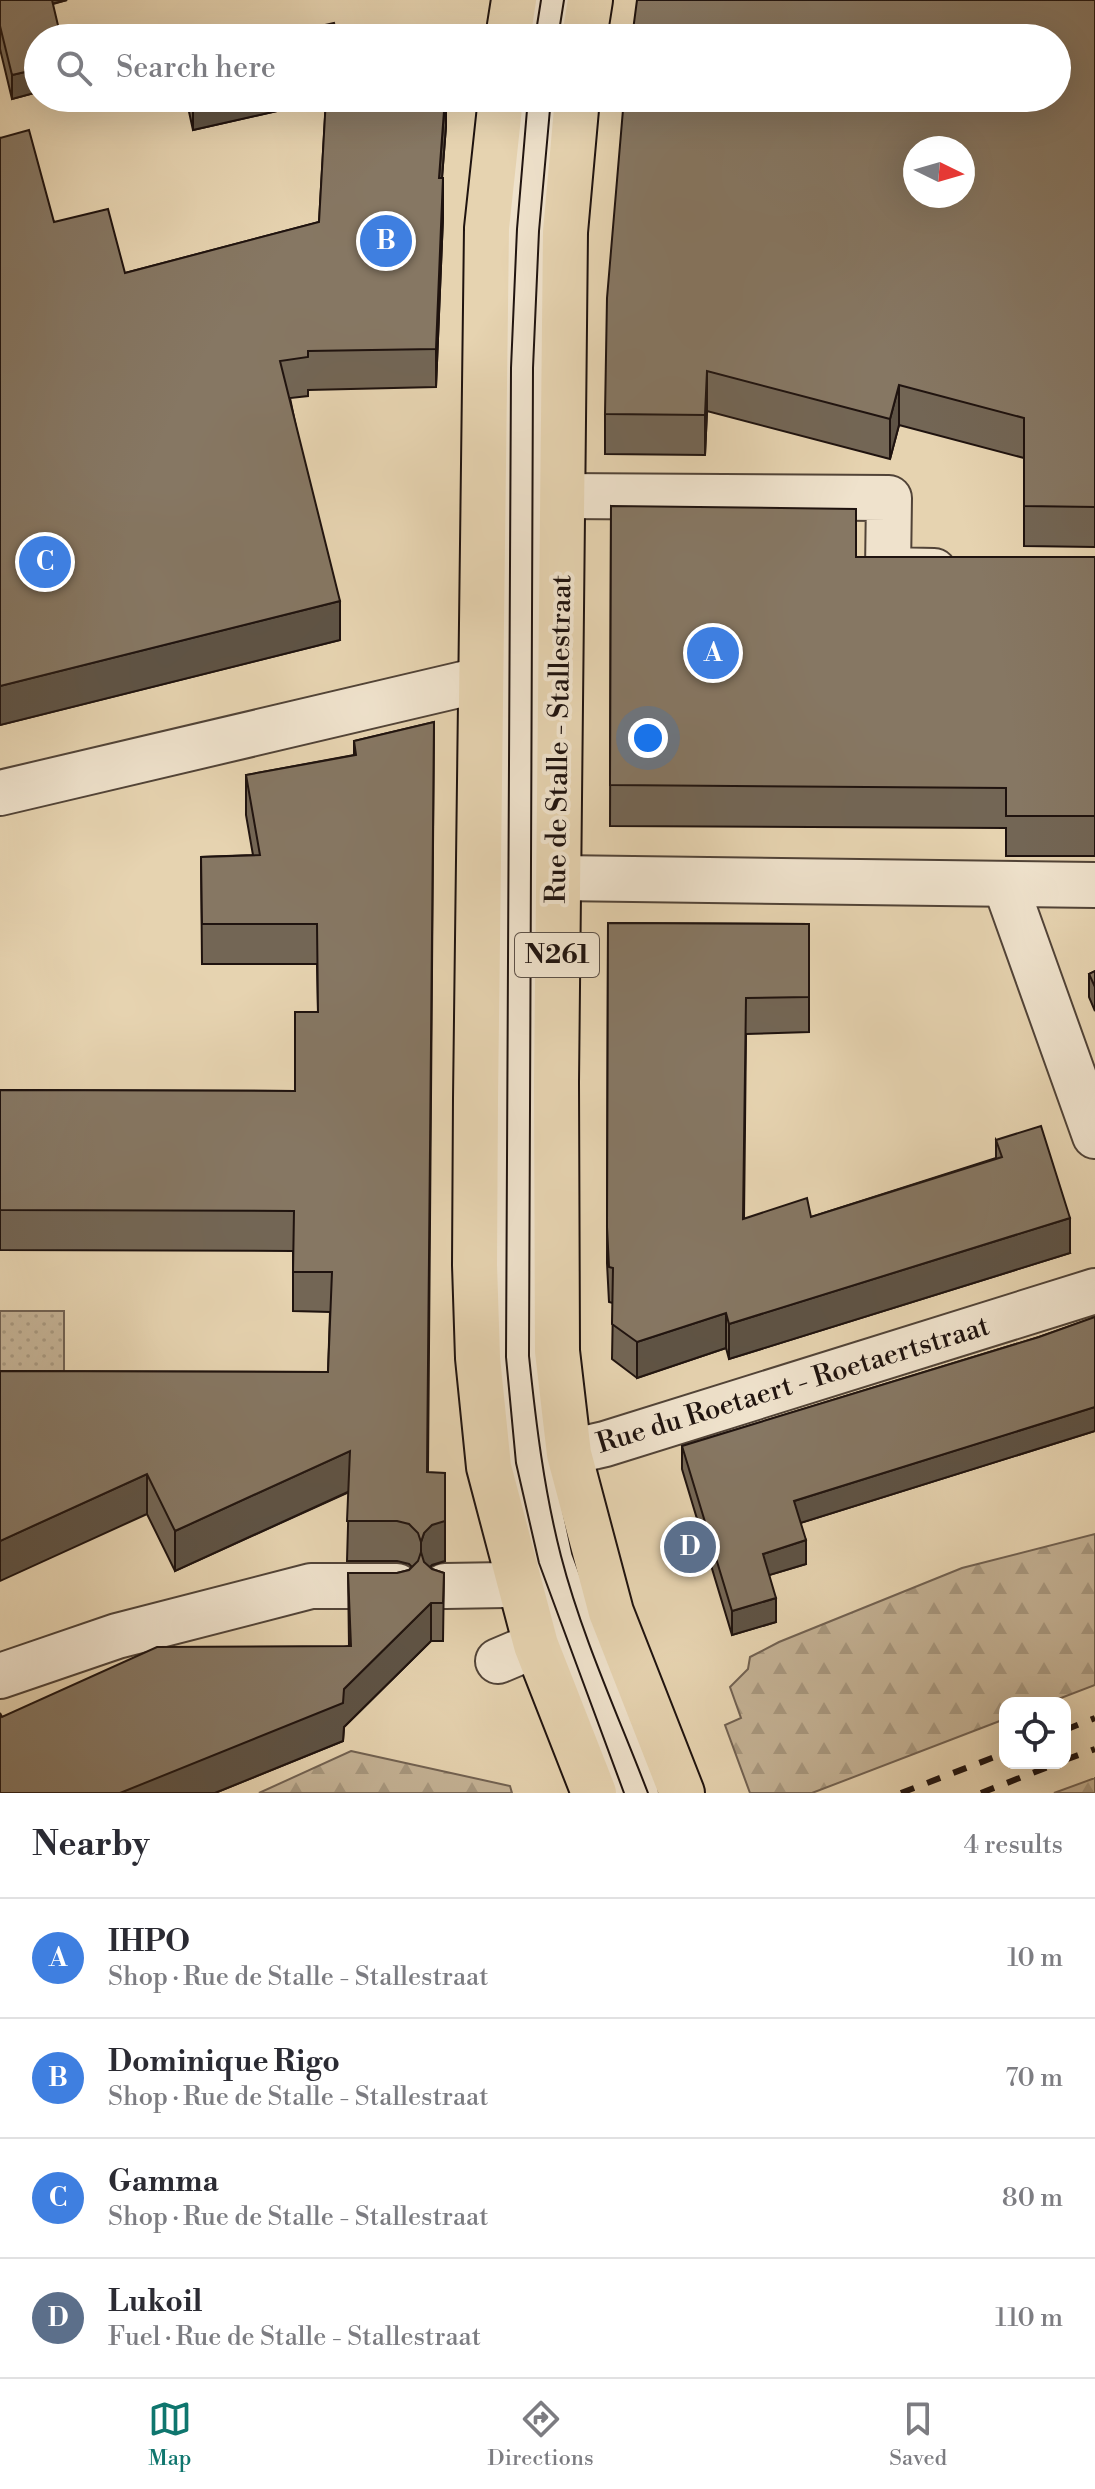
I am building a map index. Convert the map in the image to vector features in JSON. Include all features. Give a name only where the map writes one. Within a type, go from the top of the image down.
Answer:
[{"type":"main road","points":[[510,24],[514,0]]},
{"type":"main road","points":[[586,24],[590,0]]},
{"type":"main road","name":"Rue de Stalle - Stallestraat","points":[[499,112],[487,228],[475,1265],[478,1358],[529,1460],[555,1637],[594,1793]]},
{"type":"main road","name":"Rue de Stalle - Stallestraat","points":[[576,112],[565,232],[561,496],[557,1351],[529,1460],[520,1582],[555,1637],[682,1793]]},
{"type":"street","points":[[549,24],[553,0]]},
{"type":"street","name":"Rue de Stalle - Stallestraat","points":[[529,1460],[518,1356],[516,1266],[522,368],[528,230],[538,112]]},
{"type":"street","points":[[561,496],[889,498],[888,570],[968,571]]},
{"type":"street","points":[[0,793],[480,680]]},
{"type":"street","points":[[558,878],[1095,885]]},
{"type":"street","points":[[1005,884],[1095,1136]]},
{"type":"street","name":"Rue du Roetaert - Roetaertstraat","points":[[529,1460],[1095,1291]]},
{"type":"street","points":[[445,1586],[520,1582]]},
{"type":"street","points":[[0,1676],[117,1636],[311,1586],[397,1586]]},
{"type":"street","name":"Rue de Stalle - Stallestraat","points":[[555,1637],[636,1793]]},
{"type":"green space","points":[[0,1311],[64,1311],[64,1376],[0,1376]]},
{"type":"green space","points":[[1095,1534],[1095,1685],[1064,1697],[999,1697],[999,1721],[812,1793],[750,1793],[725,1725],[741,1718],[730,1687],[748,1669],[750,1657],[779,1642],[962,1568]]},
{"type":"green space","points":[[351,1751],[510,1786],[512,1793],[259,1793]]},
{"type":"green space","points":[[1095,1778],[1095,1793],[1054,1793]]},
{"type":"building","points":[[0,0],[52,0],[58,24],[24,24],[24,72],[12,75],[0,26]]},
{"type":"building","points":[[637,0],[1095,0],[1095,507],[1024,506],[1024,418],[899,385],[890,419],[707,371],[705,415],[605,414],[607,298],[623,112],[1071,112],[1071,24],[634,24]]},
{"type":"building","points":[[325,112],[444,112],[439,178],[443,178],[436,349],[308,351],[308,357],[280,361],[340,601],[0,686],[0,138],[29,130],[54,222],[108,209],[125,273],[319,222]]},
{"type":"building","points":[[611,506],[856,509],[856,557],[1095,557],[1095,816],[1006,816],[1006,788],[610,785]]},
{"type":"building","points":[[434,722],[427,1472],[445,1473],[445,1521],[432,1525],[421,1542],[418,1533],[409,1524],[397,1521],[347,1521],[350,1451],[175,1531],[147,1474],[0,1541],[0,1371],[328,1372],[332,1272],[293,1272],[294,1211],[0,1210],[0,1090],[295,1091],[295,1012],[318,1012],[317,924],[202,924],[201,857],[260,855],[246,775],[356,755],[354,741]]},
{"type":"building","points":[[608,923],[809,924],[809,997],[746,998],[743,1219],[807,1198],[811,1217],[1002,1157],[996,1140],[1041,1126],[1070,1218],[729,1324],[726,1313],[637,1342],[612,1324],[613,1268],[609,1267],[607,1227]]},
{"type":"building","points":[[1095,971],[1095,987],[1089,974]]},
{"type":"building","points":[[1095,1317],[1095,1407],[794,1501],[806,1540],[763,1554],[776,1598],[732,1611],[682,1446]]},
{"type":"building","points":[[421,1552],[424,1562],[444,1573],[443,1603],[431,1603],[344,1689],[343,1703],[120,1793],[0,1793],[0,1713],[2,1717],[157,1647],[351,1646],[348,1573],[397,1573],[409,1570],[418,1561]]},
{"type":"tram line","points":[[537,24],[541,0]]},
{"type":"tram line","points":[[560,24],[564,0]]},
{"type":"tram line","points":[[527,112],[517,229],[511,368],[506,1357],[516,1463],[539,1563],[624,1793]]},
{"type":"tram line","points":[[550,112],[539,231],[533,368],[529,1356],[545,1481],[561,1556],[590,1646],[648,1793]]},
{"type":"railway","points":[[1071,1728],[1095,1718]]},
{"type":"railway","points":[[1071,1758],[1095,1749]]},
{"type":"railway","points":[[901,1793],[999,1755]]},
{"type":"railway","points":[[981,1793],[1043,1769]]},
{"type":"place","name":"Dominique Rigo","points":[[386,241]]},
{"type":"place","name":"Gamma","points":[[45,562]]},
{"type":"place","name":"IHPO","points":[[713,653]]},
{"type":"place","name":"Lukoil","points":[[690,1547]]}]
